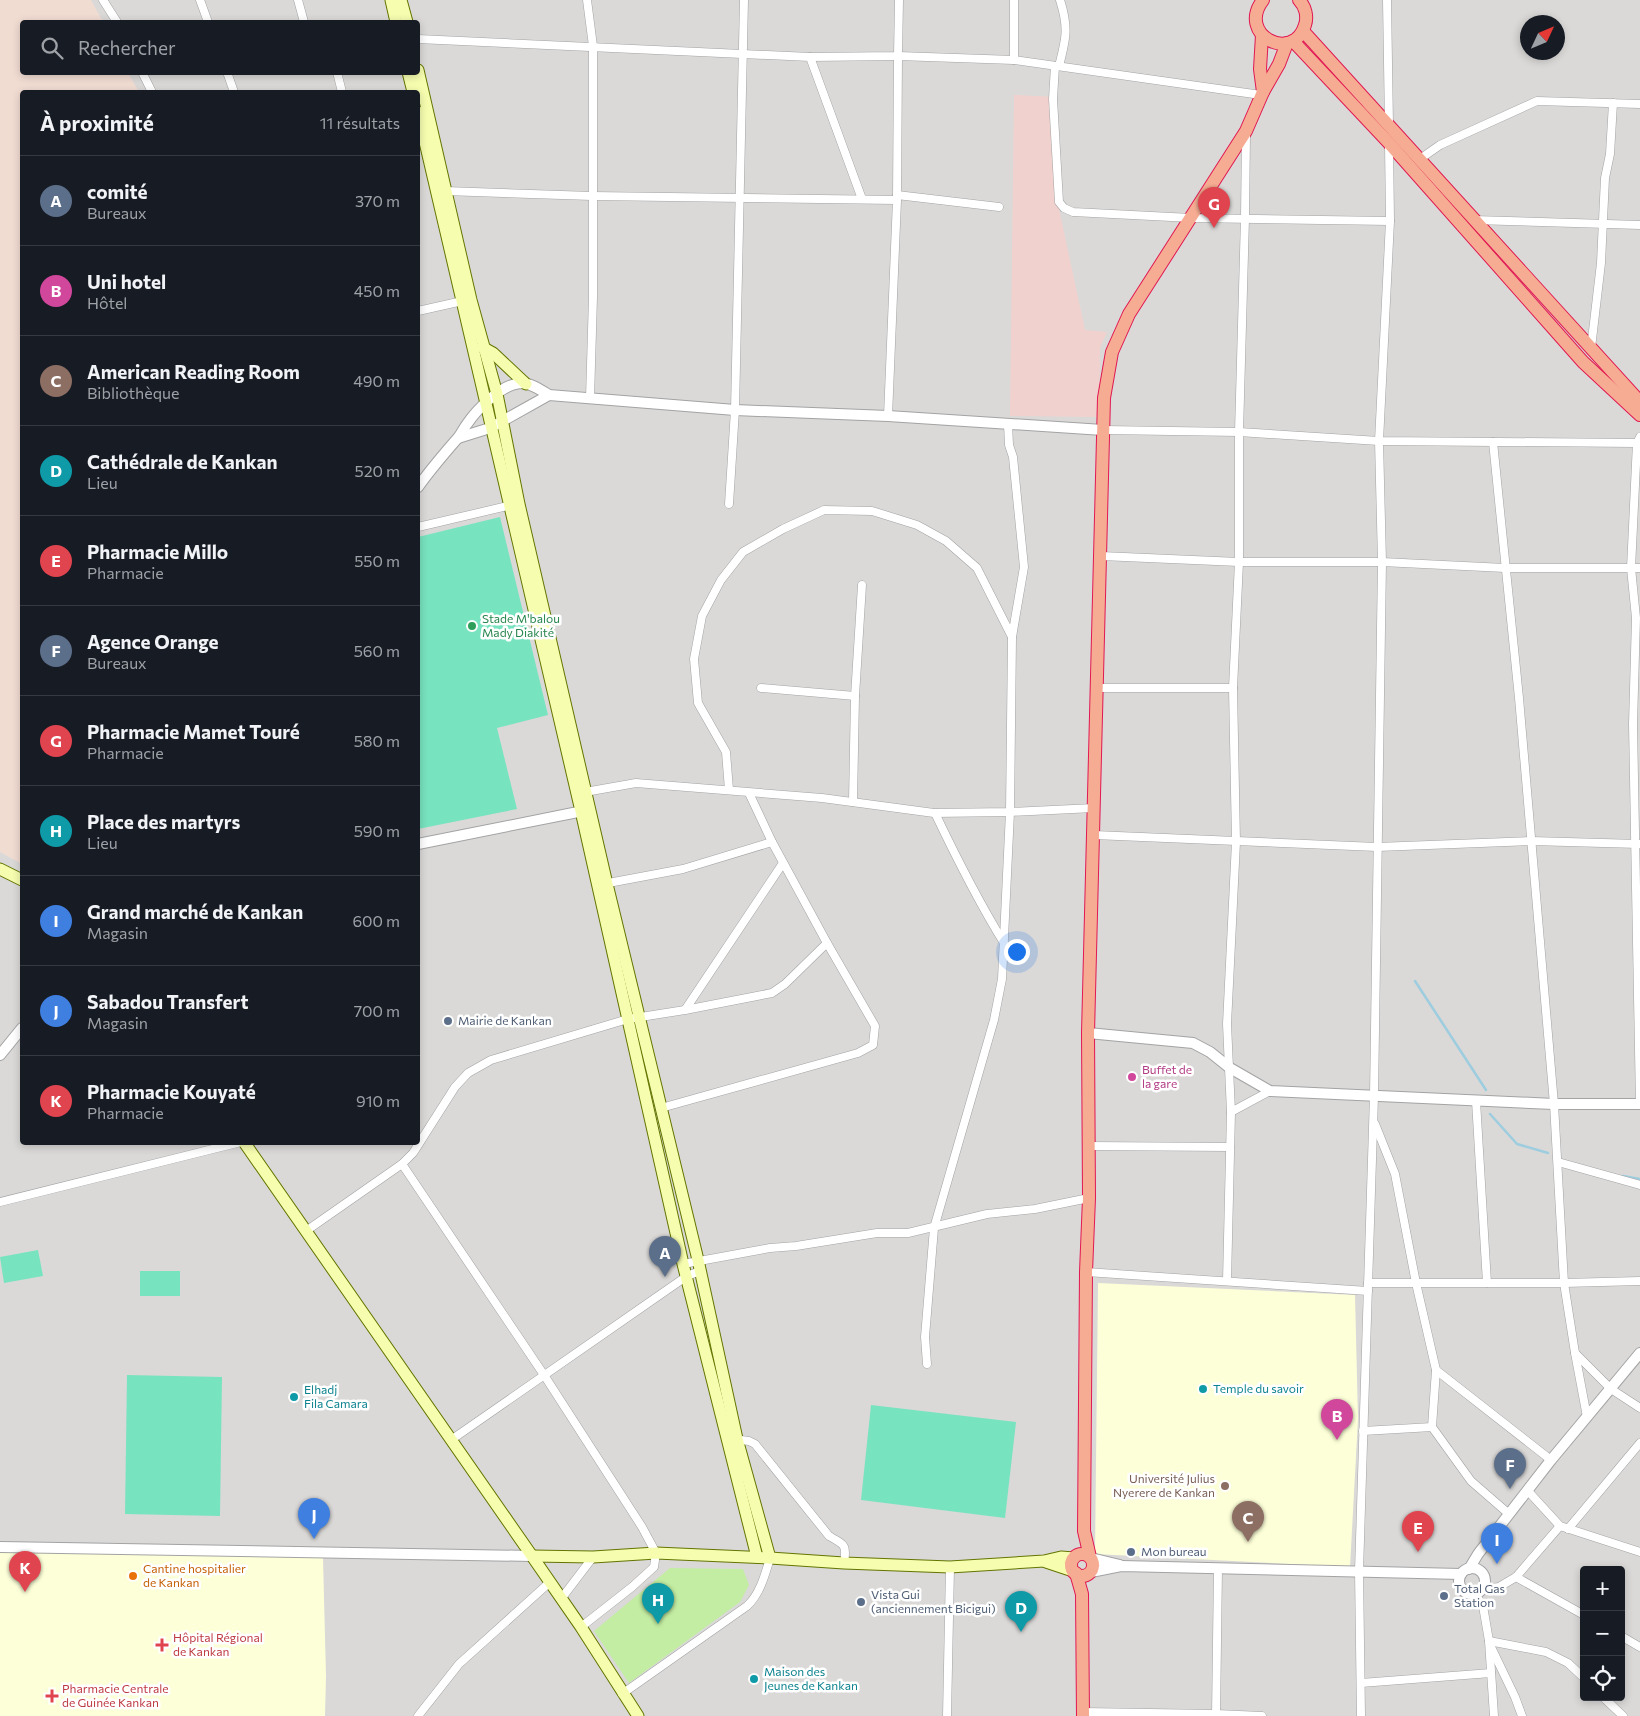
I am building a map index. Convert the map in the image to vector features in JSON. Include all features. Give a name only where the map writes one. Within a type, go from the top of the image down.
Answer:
[{"type":"highway","points":[[1263,0],[1255,6],[1256,20],[1262,35],[1274,43],[1290,42],[1389,143],[1584,362],[1640,415]]},
{"type":"highway","points":[[1083,1714],[1080,1562],[1084,1530],[1086,1272],[1089,1198],[1088,1033],[1104,398],[1112,352],[1129,314],[1246,131],[1262,93],[1290,42],[1303,31],[1306,22],[1306,12],[1301,1]]},
{"type":"highway","points":[[1303,31],[1640,402]]},
{"type":"highway","points":[[1262,35],[1260,69],[1262,93]]},
{"type":"highway","points":[[1080,1562],[1083,1576],[1090,1572]]},
{"type":"highway","points":[[1082,1594],[1090,1572]]},
{"type":"main road","points":[[391,0],[396,20]]},
{"type":"main road","points":[[402,0],[407,20]]},
{"type":"main road","points":[[409,75],[412,90]]},
{"type":"main road","points":[[419,75],[445,191],[466,300]]},
{"type":"main road","points":[[420,120],[479,347],[497,394],[503,421],[514,504],[633,1018],[683,1264],[732,1438],[770,1558]]},
{"type":"main road","points":[[479,347],[493,353],[526,384]]},
{"type":"main road","points":[[479,347],[490,428],[514,504],[586,792],[585,811]]},
{"type":"main road","points":[[0,870],[20,879]]},
{"type":"main road","points":[[633,1018],[661,1108],[699,1265],[757,1557]]},
{"type":"main road","points":[[245,1145],[581,1627],[622,1694],[638,1716]]},
{"type":"main road","points":[[532,1556],[593,1557],[656,1553],[950,1567],[1044,1561],[1061,1558],[1080,1562]]},
{"type":"street","points":[[103,0],[116,20]]},
{"type":"street","points":[[200,0],[207,20]]},
{"type":"street","points":[[298,0],[303,20]]},
{"type":"street","points":[[588,0],[593,46],[590,398]]},
{"type":"street","points":[[729,504],[735,410],[744,0]]},
{"type":"street","points":[[888,416],[897,197],[899,0]]},
{"type":"street","points":[[1014,0],[1014,60]]},
{"type":"street","points":[[1060,0],[1066,18],[1067,33],[1057,66],[1053,99],[1059,202],[1064,208],[1073,212],[1191,218],[1390,221]]},
{"type":"street","points":[[1362,1716],[1359,1571],[1374,1096],[1382,562],[1379,441],[1390,221],[1387,0]]},
{"type":"street","points":[[420,39],[593,46],[743,55],[810,57],[898,56],[1014,60],[1262,93]]},
{"type":"street","points":[[810,57],[862,199]]},
{"type":"street","points":[[144,75],[151,90]]},
{"type":"street","points":[[227,75],[233,90]]},
{"type":"street","points":[[338,75],[342,90]]},
{"type":"street","points":[[1420,159],[1440,145],[1537,101],[1640,104]]},
{"type":"street","points":[[1590,348],[1601,263],[1602,225],[1613,103]]},
{"type":"street","points":[[1227,1281],[1231,1112],[1227,1024],[1236,842],[1233,688],[1239,562],[1239,432],[1246,131]]},
{"type":"street","points":[[445,191],[592,196],[862,199],[897,197],[999,207]]},
{"type":"street","points":[[1459,222],[1475,220],[1640,225]]},
{"type":"street","points":[[420,312],[466,300]]},
{"type":"street","points":[[420,484],[435,463],[458,438],[471,418],[486,402],[515,384],[526,384],[549,395],[735,410],[888,416],[1103,430],[1239,432],[1379,441],[1639,440],[1631,568],[1636,618],[1633,724],[1638,844],[1640,1104],[1554,1104],[1270,1091],[1230,1068],[1210,1052],[1193,1043],[1088,1033]]},
{"type":"street","points":[[458,438],[490,428],[549,395]]},
{"type":"street","points":[[927,1364],[926,1337],[934,1228],[994,1020],[1002,979],[1010,812],[1012,637],[1024,566],[1008,424]]},
{"type":"street","points":[[1493,442],[1554,1104],[1564,1283],[1587,1417]]},
{"type":"street","points":[[420,527],[514,504]]},
{"type":"street","points":[[729,790],[726,752],[698,703],[694,659],[702,616],[721,580],[743,552],[783,529],[824,510],[872,511],[917,525],[946,541],[977,568],[1012,637]]},
{"type":"street","points":[[1101,556],[1239,562],[1382,562],[1505,568],[1640,568]]},
{"type":"street","points":[[853,802],[855,696],[862,585]]},
{"type":"street","points":[[761,688],[855,696]]},
{"type":"street","points":[[1097,688],[1233,688]]},
{"type":"street","points":[[586,792],[636,783],[853,802],[935,812],[1010,812],[1094,808]]},
{"type":"street","points":[[661,1108],[858,1053],[873,1046],[875,1026],[783,863],[749,793]]},
{"type":"street","points":[[420,844],[585,811]]},
{"type":"street","points":[[935,812],[962,869],[1004,944]]},
{"type":"street","points":[[1094,835],[1377,847],[1531,841],[1638,844]]},
{"type":"street","points":[[602,885],[683,869],[772,842]]},
{"type":"street","points":[[685,1010],[783,863]]},
{"type":"street","points":[[420,1142],[455,1087],[468,1073],[491,1060],[633,1018],[772,993],[785,984],[827,943]]},
{"type":"street","points":[[0,1055],[20,1030]]},
{"type":"street","points":[[1231,1112],[1270,1091]]},
{"type":"street","points":[[1476,1100],[1488,1283]]},
{"type":"street","points":[[1373,1121],[1395,1174],[1416,1283],[1436,1370],[1432,1427],[1471,1481],[1509,1514]]},
{"type":"street","points":[[0,1202],[231,1145]]},
{"type":"street","points":[[306,1231],[402,1164],[418,1145]]},
{"type":"street","points":[[1088,1146],[1230,1147]]},
{"type":"street","points":[[1558,1162],[1640,1185]]},
{"type":"street","points":[[402,1164],[544,1375],[642,1527],[656,1553],[654,1567],[581,1627]]},
{"type":"street","points":[[683,1264],[699,1265],[877,1233],[908,1233],[987,1214],[1035,1209],[1089,1198]]},
{"type":"street","points":[[451,1440],[699,1265]]},
{"type":"street","points":[[1086,1272],[1368,1287],[1416,1283],[1640,1281]]},
{"type":"street","points":[[1575,1353],[1611,1389],[1640,1408]]},
{"type":"street","points":[[1640,1353],[1551,1460],[1465,1571],[1459,1579],[1461,1589],[1470,1595],[1498,1587],[1516,1576],[1564,1527],[1640,1443]]},
{"type":"street","points":[[1436,1370],[1551,1460]]},
{"type":"street","points":[[1363,1431],[1432,1427]]},
{"type":"street","points":[[732,1438],[755,1444],[829,1536],[845,1547],[844,1563]]},
{"type":"street","points":[[1528,1490],[1564,1527],[1640,1552]]},
{"type":"street","points":[[0,1547],[532,1556]]},
{"type":"street","points":[[561,1599],[593,1557]]},
{"type":"street","points":[[757,1557],[766,1574]]},
{"type":"street","points":[[622,1694],[746,1606],[754,1598],[766,1574],[770,1558]]},
{"type":"street","points":[[1080,1562],[1121,1566],[1359,1571],[1479,1570],[1485,1579],[1479,1592],[1488,1641],[1494,1716]]},
{"type":"street","points":[[1090,1572],[1121,1566]]},
{"type":"street","points":[[947,1716],[950,1567]]},
{"type":"street","points":[[1216,1715],[1218,1568]]},
{"type":"street","points":[[1516,1576],[1580,1613]]},
{"type":"street","points":[[418,1716],[459,1664],[550,1582]]},
{"type":"street","points":[[1625,1638],[1640,1647]]},
{"type":"street","points":[[1488,1641],[1546,1652],[1568,1663],[1580,1674]]},
{"type":"street","points":[[1488,1641],[1522,1716]]},
{"type":"street","points":[[1361,1683],[1491,1673]]},
{"type":"street","points":[[1607,1701],[1623,1716]]},
{"type":"street","points":[[1083,1714],[1262,1716]]},
{"type":"shaded area","points":[[0,0],[1640,0],[1640,1716],[0,1716]]},
{"type":"shaded area","points":[[0,0],[91,0],[102,20],[20,20],[20,75],[129,75],[138,90],[20,90],[20,863],[0,852]]},
{"type":"shaded area","points":[[1014,95],[1056,97],[1059,209],[1085,330],[1107,332],[1100,348],[1099,417],[1010,416]]},
{"type":"shaded area","name":"Université Julius Nyerere de Kankan","points":[[1098,1283],[1355,1295],[1358,1419],[1350,1567],[1095,1554]]},
{"type":"shaded area","name":"Hôpital Régional de Kankan","points":[[0,1549],[323,1558],[326,1676],[325,1716],[0,1716]]},
{"type":"green space","name":"Stade M'balou Mady Diakité","points":[[500,517],[548,715],[497,728],[517,809],[420,829],[420,537]]},
{"type":"green space","points":[[38,1250],[43,1276],[4,1283],[0,1257]]},
{"type":"green space","points":[[140,1271],[180,1271],[180,1296],[140,1296]]},
{"type":"green space","points":[[127,1375],[222,1377],[220,1516],[125,1514]]},
{"type":"green space","points":[[871,1405],[1016,1422],[1005,1518],[861,1500]]},
{"type":"green space","points":[[670,1568],[743,1569],[749,1585],[740,1602],[629,1683],[594,1631]]},
{"type":"waterway","points":[[1415,981],[1486,1090]]},
{"type":"waterway","points":[[1490,1114],[1517,1144],[1548,1153]]},
{"type":"waterway","points":[[1623,1176],[1640,1179]]},
{"type":"place","name":"Pharmacie Mamet Touré","points":[[1214,228]]},
{"type":"place","name":"Stade M'balou Mady Diakité","points":[[472,626]]},
{"type":"place","name":"Mairie de Kankan","points":[[448,1021]]},
{"type":"place","name":"Buffet de la gare","points":[[1132,1077]]},
{"type":"place","name":"comité","points":[[665,1277]]},
{"type":"place","name":"Temple du savoir","points":[[1203,1389]]},
{"type":"place","name":"Elhadj Fila Camara","points":[[294,1397]]},
{"type":"place","name":"Uni hotel","points":[[1337,1440]]},
{"type":"place","name":"Université Julius Nyerere de Kankan","points":[[1225,1486]]},
{"type":"place","name":"Agence Orange","points":[[1510,1489]]},
{"type":"place","name":"Sabadou Transfert","points":[[314,1539]]},
{"type":"place","name":"American Reading Room","points":[[1248,1542]]},
{"type":"place","name":"Mon bureau","points":[[1131,1552]]},
{"type":"place","name":"Pharmacie Millo","points":[[1418,1552]]},
{"type":"place","name":"Grand marché de Kankan","points":[[1497,1564]]},
{"type":"place","name":"Cantine hospitalier de Kankan","points":[[133,1576]]},
{"type":"place","name":"Pharmacie Kouyaté","points":[[25,1592]]},
{"type":"place","name":"Total Gas Station","points":[[1444,1596]]},
{"type":"place","name":"Vista Gui (anciennement Bicigui)","points":[[861,1602]]},
{"type":"place","name":"Place des martyrs","points":[[658,1624]]},
{"type":"place","name":"Cathédrale de Kankan","points":[[1021,1632]]},
{"type":"place","name":"Hôpital Régional de Kankan","points":[[162,1645]]},
{"type":"place","name":"Maison des Jeunes de Kankan","points":[[754,1679]]},
{"type":"place","name":"Pharmacie Centrale de Guinée Kankan","points":[[52,1696]]}]
